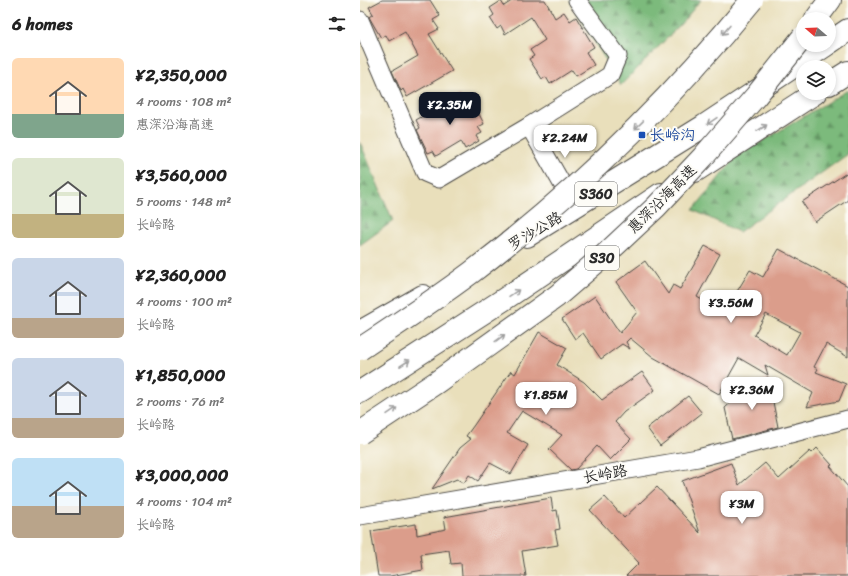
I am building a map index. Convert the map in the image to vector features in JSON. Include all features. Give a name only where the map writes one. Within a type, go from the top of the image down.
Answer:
[{"type":"main road","points":[[360,349],[472,272],[584,178],[647,117],[698,62],[752,0]]},
{"type":"main road","points":[[821,12],[830,0]]},
{"type":"main road","points":[[836,38],[848,30]]},
{"type":"main road","name":"惠深沿海高速","points":[[360,433],[438,382],[557,296],[608,252],[656,207],[703,157],[756,96],[796,46]]},
{"type":"main road","name":"罗沙公路","points":[[360,332],[576,207],[698,130],[815,52]]},
{"type":"main road","points":[[836,80],[848,72]]},
{"type":"main road","name":"S360","points":[[360,392],[503,300],[804,100]]},
{"type":"street","points":[[360,20],[425,173],[439,179],[529,126],[610,75],[618,56],[577,0]]},
{"type":"street","points":[[529,126],[576,207]]},
{"type":"street","name":"长岭路","points":[[360,516],[698,458],[848,419]]},
{"type":"green space","points":[[569,0],[701,0],[679,26],[621,85]]},
{"type":"green space","points":[[848,90],[848,154],[739,232],[693,210],[736,157],[831,100],[836,100],[836,97]]},
{"type":"green space","points":[[360,142],[393,221],[360,245]]},
{"type":"building","points":[[382,0],[430,0],[440,16],[433,20],[439,29],[429,34],[452,71],[407,97],[403,89],[401,91],[392,71],[418,56],[405,32],[389,41],[386,35],[381,38],[369,17],[373,14],[369,7]]},
{"type":"building","points":[[513,0],[545,0],[555,18],[564,12],[570,21],[576,17],[594,47],[586,52],[594,65],[576,76],[572,70],[550,84],[546,77],[542,79],[529,59],[534,56],[530,50],[545,40],[531,17],[505,34],[501,26],[497,29],[490,18],[494,15],[490,8],[501,1],[504,6]]},
{"type":"building","points":[[460,95],[465,103],[467,101],[473,112],[477,110],[484,124],[478,127],[482,133],[476,136],[479,141],[465,149],[461,141],[436,156],[433,151],[428,153],[417,130],[420,128],[416,120]]},
{"type":"building","points":[[848,172],[848,200],[815,222],[802,202]]},
{"type":"building","points":[[705,246],[720,254],[697,297],[724,313],[750,270],[763,277],[779,249],[848,286],[848,357],[826,344],[814,367],[818,369],[816,372],[846,384],[839,401],[807,407],[813,393],[765,365],[768,375],[739,358],[719,394],[653,357],[630,338],[626,342],[630,349],[622,344],[601,359],[583,333],[575,339],[562,319],[595,296],[620,333],[637,312],[616,282],[645,261],[668,294],[673,285],[680,289]],"holes":[[[766,314],[800,332],[787,355],[754,335]]]},
{"type":"building","points":[[539,332],[567,348],[557,365],[584,382],[602,400],[642,372],[655,390],[624,412],[615,422],[631,439],[610,460],[597,446],[576,469],[571,470],[549,449],[562,435],[522,411],[507,433],[528,445],[511,474],[490,463],[478,481],[469,475],[464,483],[457,479],[432,489],[460,448],[471,439],[466,436],[511,371],[515,374]]},
{"type":"building","points":[[768,377],[778,427],[732,439],[725,408],[737,397]]},
{"type":"building","points":[[688,396],[702,413],[660,446],[647,428]]},
{"type":"building","points":[[817,448],[848,487],[848,576],[626,576],[639,563],[590,510],[605,497],[624,518],[657,487],[700,533],[682,481],[731,463],[739,485],[765,463],[779,479],[810,451],[812,453]]},
{"type":"building","points":[[551,498],[553,511],[557,510],[560,529],[555,530],[558,545],[522,551],[526,576],[462,576],[461,563],[451,564],[449,550],[421,554],[423,570],[390,576],[378,576],[371,531],[416,524],[417,535],[446,529],[444,517]]},
{"type":"place","name":"长岭沟","points":[[642,135]]}]
